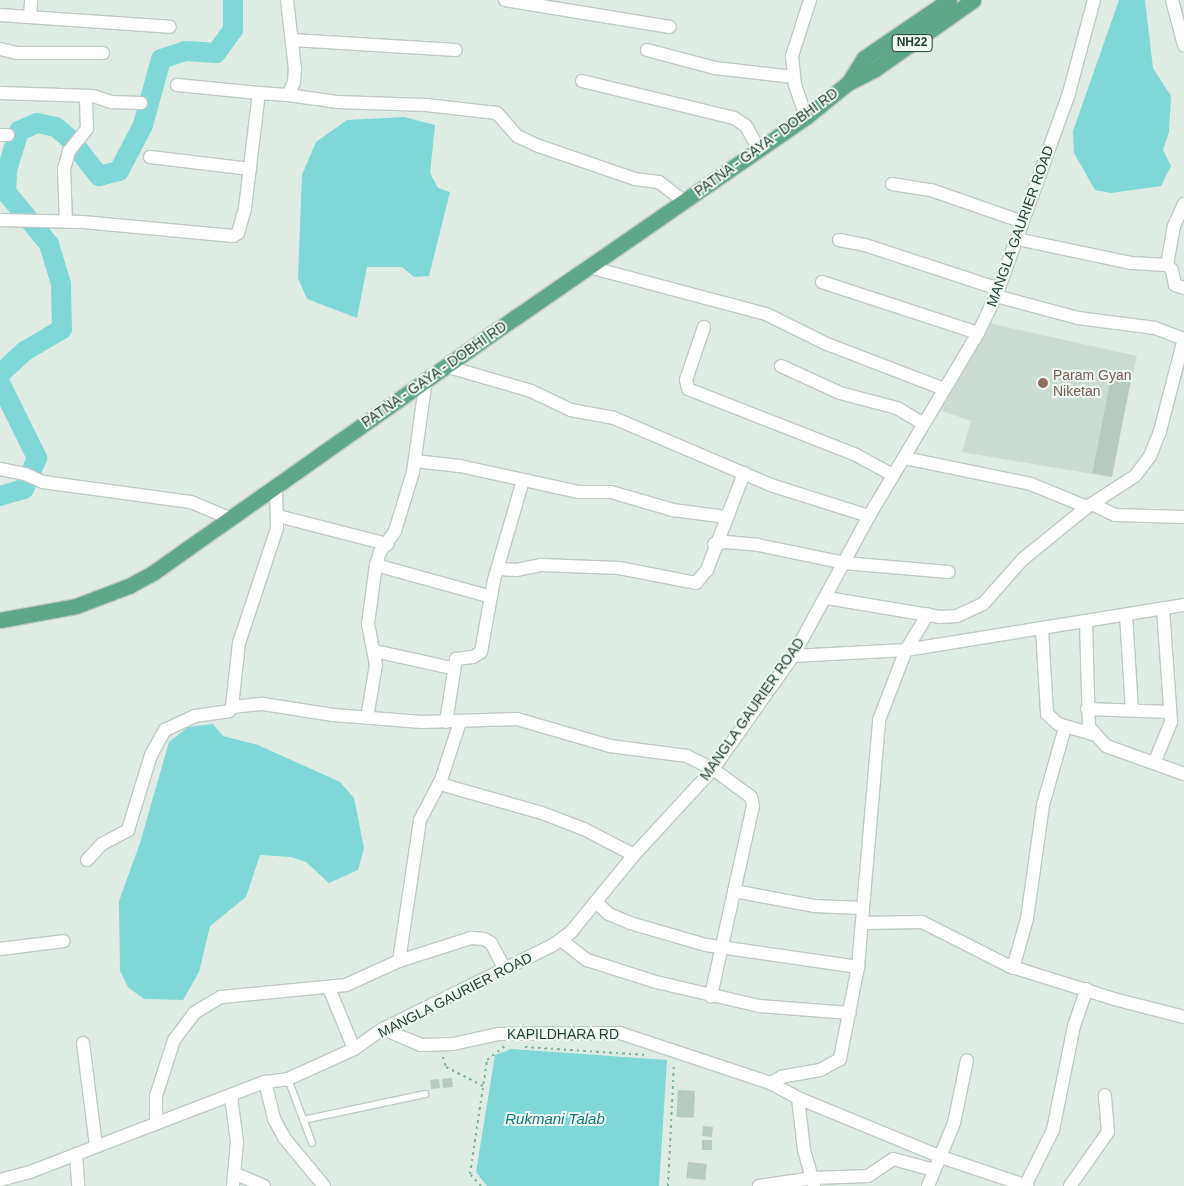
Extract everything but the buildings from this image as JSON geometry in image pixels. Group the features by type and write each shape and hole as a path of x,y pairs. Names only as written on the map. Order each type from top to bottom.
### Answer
{"main road":[{"name":"PATNA - GAYA - DOBHI RD","path":"0,620 76,606 129,586 154,572 445,366 806,117 848,83 875,69 973,0"},
{"name":"PATNA - GAYA - DOBHI RD","path":"848,83 864,58 944,1"}],"street":[{"path":"30,16 31,0"},
{"path":"287,0 295,69 288,95"},
{"path":"505,0 670,27"},
{"path":"806,117 793,77 792,56 808,0"},
{"name":"MANGLA GAURIER ROAD","path":"0,1180 76,1154 265,1082 288,1079 354,1049 383,1029 560,940 596,902 634,855 713,769 793,656 827,598 892,475 978,333 998,293 1069,93 1094,0"},
{"path":"1172,0 1184,45"},
{"path":"0,15 170,26"},
{"path":"292,40 456,50"},
{"path":"0,50 17,53 103,53"},
{"path":"647,50 714,68 793,77"},
{"path":"582,81 734,118 746,126 759,149"},
{"path":"177,85 497,113 517,136 536,145 635,179 659,182 684,201"},
{"path":"0,93 86,96 112,102 141,103"},
{"path":"0,220 66,221 233,236 241,228 259,93"},
{"path":"66,221 64,178 69,151 87,129 86,96"},
{"path":"150,157 250,169"},
{"path":"892,184 931,190 1023,222"},
{"path":"1167,265 1174,226 1184,204"},
{"path":"1017,239 1131,263 1167,265 1172,270 1175,285 1184,288"},
{"path":"827,598 928,614 957,616 983,604 1035,547 1090,506 1135,476 1150,456 1160,431 1184,339 1155,328 1078,318 998,293 865,245 839,240"},
{"path":"589,267 766,314 827,344 944,389"},
{"path":"822,282 978,333"},
{"path":"704,327 686,380 688,389 856,455 892,475"},
{"path":"445,366 531,391 572,410 614,418 744,473 869,516"},
{"path":"781,366 840,393 897,408 924,424"},
{"path":"367,718 376,676 374,651 368,624 376,566 380,552 395,531 415,461 426,380"},
{"path":"904,458 1031,484 1115,515 1184,518"},
{"path":"415,461 523,480 578,492 611,492 673,510 726,517"},
{"path":"0,469 25,474 37,481 191,502 229,518"},
{"path":"498,569 516,570 541,565 619,568 696,582 706,570 714,544 744,473"},
{"path":"446,722 452,668 456,659 473,657 481,652 491,597 523,480"},
{"path":"86,860 102,844 128,830 151,755 165,730 196,716 229,711 232,707 239,642 274,542 278,516 276,486"},
{"path":"278,516 387,544"},
{"path":"714,544 726,542 758,545 844,563 949,572"},
{"path":"376,566 491,597"},
{"path":"793,656 906,650 1086,622 1184,604"},
{"path":"1155,761 1169,731 1170,712 1163,608"},
{"path":"770,1083 782,1077 820,1070 840,1059 858,967 879,720 906,650 928,614"},
{"path":"1126,614 1132,710"},
{"path":"1086,622 1089,727 1106,746 1155,761 1184,774"},
{"path":"1042,629 1045,706 1051,720 1066,727 1094,734"},
{"path":"374,651 452,668"},
{"path":"232,707 263,704 367,718 446,722 517,719 610,746 682,754 713,769 752,802 711,996"},
{"path":"1087,709 1170,712"},
{"path":"399,961 420,820 440,784 460,722"},
{"path":"1014,968 1027,919 1043,805 1066,727"},
{"path":"440,784 542,813 584,829 634,855"},
{"path":"734,891 814,906 862,908"},
{"path":"596,902 610,914 630,923 721,948 858,967"},
{"path":"862,923 922,922 1014,968 1184,1017"},
{"path":"156,1124 156,1096 171,1046 187,1020 203,1006 230,995 329,988 358,981 399,961 471,938 484,939 491,943 504,967"},
{"path":"560,940 578,954 598,965 711,996 759,1006 850,1013"},
{"path":"0,949 64,941"},
{"path":"329,988 354,1049"},
{"path":"1025,1186 1053,1130 1071,1037 1087,989"},
{"name":"KAPILDHARA RD","path":"383,1029 421,1045 440,1045 498,1034 620,1033 770,1083 798,1098 941,1157 1025,1186"},
{"path":"83,1043 96,1146"},
{"path":"928,1186 941,1157 956,1114 966,1060"},
{"path":"265,1082 274,1119 285,1139 324,1186"},
{"path":"1070,1186 1108,1132 1105,1095"},
{"path":"231,1096 237,1130 234,1180 264,1186"},
{"path":"798,1098 804,1150 814,1182"},
{"path":"76,1154 78,1186"},
{"path":"759,1186 873,1175 894,1160 934,1170"}],"lane":[{"path":"288,1079 312,1143"},
{"path":"303,1120 425,1094"}],"path":[{"path":"440,1045 446,1067 483,1086"},
{"path":"481,1186 470,1174 487,1060 507,1046"},
{"path":"516,1046 651,1056"},
{"path":"668,1186 674,1063 671,1059"}],"shaded area":[{"name":"Param Gyan Niketan","path":"988,323 1137,356 1110,477 962,452 971,421 939,410"}],"water":[{"path":"1119,0 1145,0 1153,68 1171,96 1169,132 1163,150 1171,166 1161,186 1111,193 1095,190 1074,153 1073,131"},
{"path":"404,117 435,125 430,173 438,188 450,192 429,276 414,277 402,267 367,267 357,318 307,299 298,278 302,175 316,142 347,120"},
{"path":"213,724 223,736 258,745 340,782 354,798 364,848 358,870 329,883 306,862 291,857 260,855 246,897 210,926 199,972 183,1000 144,999 128,987 120,971 119,901 140,843 169,742 188,727"},
{"name":"Rukmani Talab","path":"511,1049 667,1060 659,1186 487,1186 476,1172 495,1055"}],"waterway":[{"path":"0,374 25,351 62,329 61,284 49,244 6,192 7,170 19,131 37,123 56,127 71,140 99,176 119,171 143,125 161,59 186,51 216,53 233,30 233,0"},
{"path":"0,383 37,458 24,489 0,496"}],"place":[{"name":"Param Gyan Niketan","path":"1043,383"}]}
